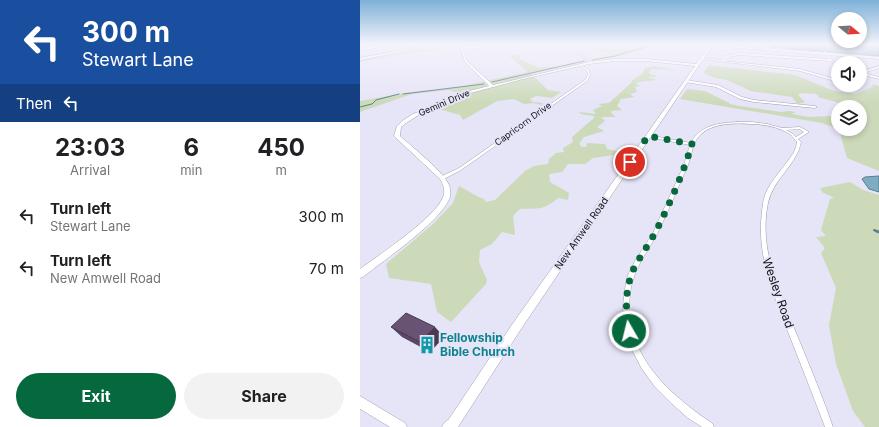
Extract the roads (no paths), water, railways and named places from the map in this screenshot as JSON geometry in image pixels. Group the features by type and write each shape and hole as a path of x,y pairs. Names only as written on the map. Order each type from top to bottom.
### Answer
{"street":[{"path":"467,64 491,85"},
{"name":"Gemini Drive","path":"442,178 398,138 397,134 399,127 410,118 439,104 491,85 584,64"},
{"name":"Gemini Drive","path":"687,64 697,65"},
{"path":"747,64 800,70 831,79"},
{"name":"Capricorn Drive","path":"442,178 460,169 586,80 589,75 588,71 580,65"},
{"name":"New Amwell Road","path":"451,426 515,329 697,65"},
{"path":"867,71 879,68"},
{"path":"867,75 879,78"},
{"path":"686,81 717,86 742,98 754,101 815,107"},
{"name":"Wesley Road","path":"710,427 688,413 668,396 654,380 634,347 626,314 630,281 634,268 664,214 688,160 694,139 702,131 724,124 749,123 781,129 796,128 806,131 806,133 796,138"},
{"name":"Wesley Road","path":"781,129 796,138 799,142 797,150 772,185 765,205 763,234 764,250 773,284 829,427"},
{"path":"648,136 692,144"},
{"path":"360,274 438,211 447,195 447,187 442,178"},
{"path":"360,402 401,427"}],"water":[{"path":"879,176 879,192 869,189 862,179 865,177"}],"waterway":[{"path":"492,82 571,64"},
{"path":"403,94 484,84"},
{"path":"360,107 372,104 376,100 399,94"},
{"path":"874,230 879,232 876,231"}],"place":[{"name":"Fellowship Bible Church","path":"427,345"}]}
